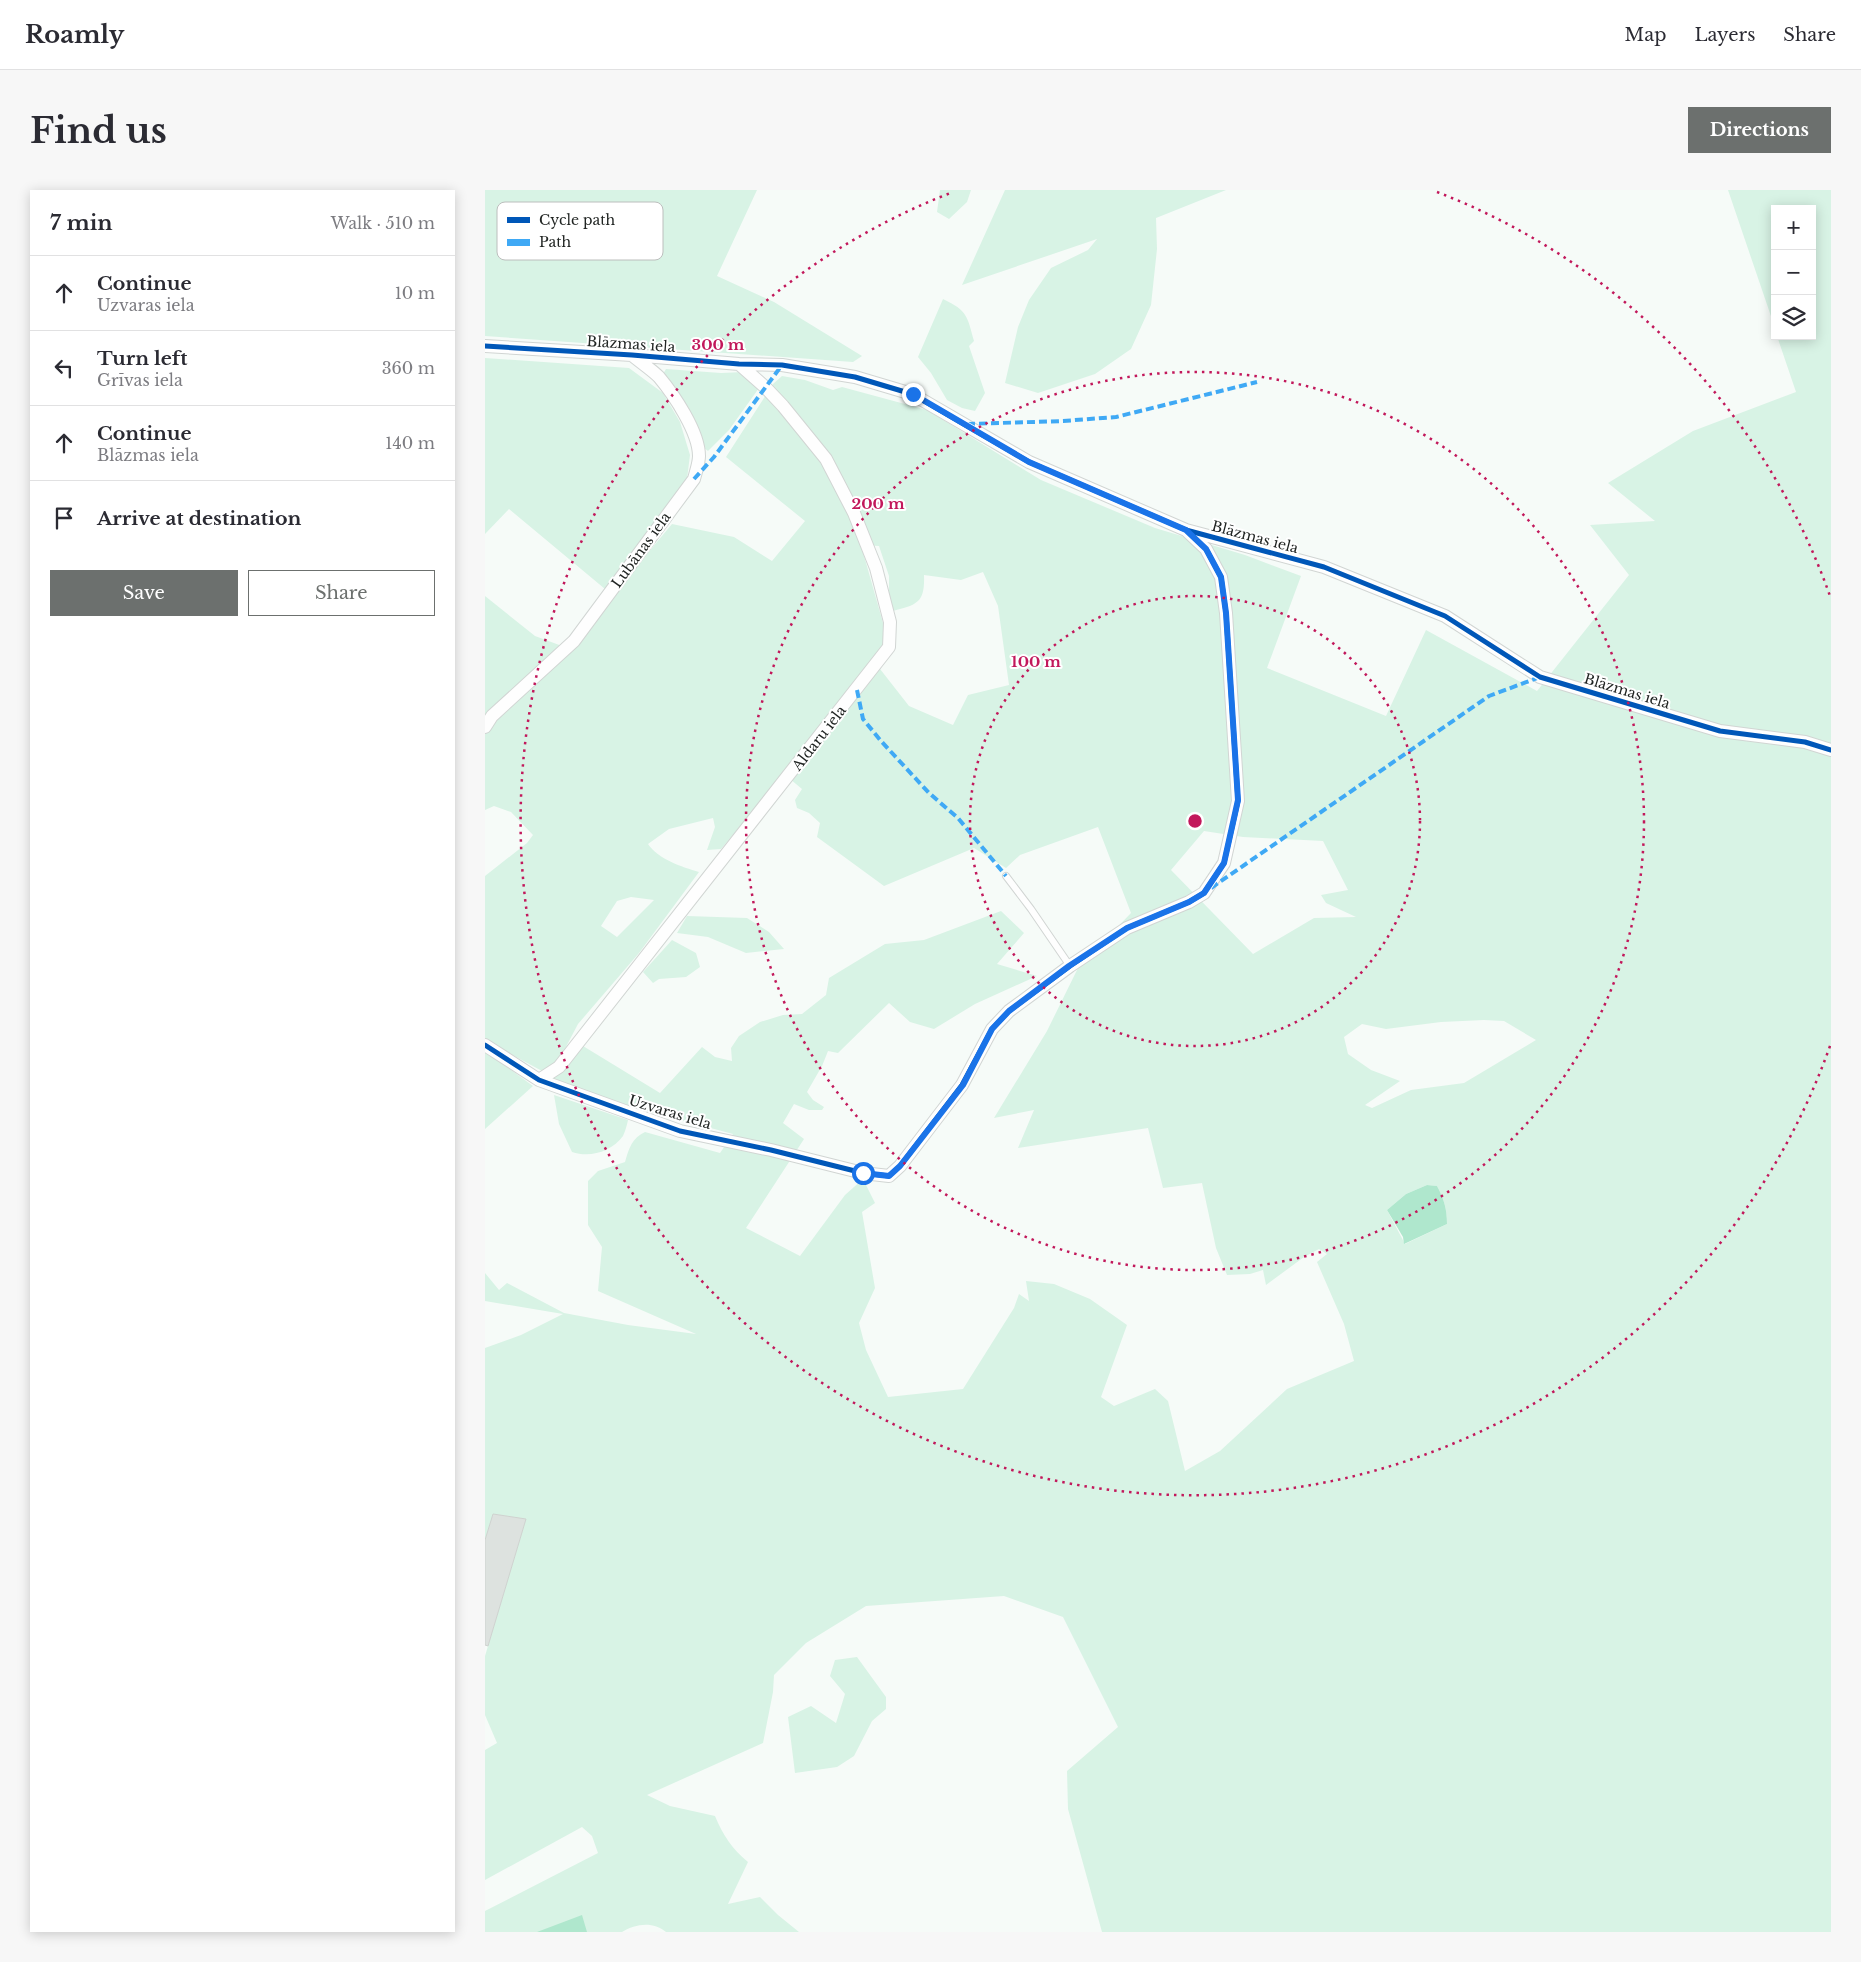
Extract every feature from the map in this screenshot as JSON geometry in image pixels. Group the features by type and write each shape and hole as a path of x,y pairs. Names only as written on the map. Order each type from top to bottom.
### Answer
{"street":[{"name":"Blāzmas iela","path":"485,346 739,364 782,365 855,377 913,394 1029,462 1186,530 1324,567 1445,616 1540,677 1720,730 1805,742 1831,750"},
{"name":"Lubānas iela","path":"485,727 492,716 574,641 694,478 699,457 698,445 688,422 675,398 658,376 632,355"},
{"name":"Aldaru iela","path":"539,1080 559,1068 889,647 890,622 876,568 853,513 826,459 765,386 739,364"},
{"path":"1069,966 1127,928 1189,902 1204,893 1224,863 1238,800 1226,613 1221,577 1206,549 1186,530"},
{"name":"Uzvaras iela","path":"485,1045 539,1080 680,1131 771,1150 863,1173 889,1176 900,1166 963,1085 992,1029 1009,1011 1069,966"}],"lane":[{"path":"1006,876 1031,909 1069,966"}],"shaded area":[{"path":"485,190 757,190 717,276 774,302 862,356 853,362 485,336"},
{"path":"940,190 971,190 967,202 949,219 937,212"},
{"path":"1005,190 1226,190 1156,218 1157,249 1151,305 1131,349 1095,374 1038,393 1005,383 1018,327 1029,300 1051,268 1088,250 1097,239 962,285"},
{"path":"1728,190 1831,190 1831,1932 1102,1932 1068,1809 1067,1771 1118,1727 1063,1617 1004,1596 866,1606 806,1643 774,1675 773,1692 763,1743 647,1795 670,1806 715,1816 729,1841 748,1862 728,1904 760,1897 799,1932 666,1932 655,1926 644,1925 622,1932 485,1932 485,1911 598,1853 592,1836 582,1827 485,1880 485,1750 497,1743 485,1715 485,1656 526,1519 493,1514 485,1540 485,1348 521,1335 563,1314 485,1301 485,1273 499,1290 507,1283 564,1313 628,1325 696,1334 598,1291 602,1247 588,1225 588,1181 598,1171 625,1162 632,1144 637,1137 645,1132 720,1153 733,1134 647,1111 548,1081 583,1046 660,1093 702,1047 715,1057 732,1061 731,1048 739,1036 760,1022 783,1015 802,1014 826,995 829,978 885,944 924,940 1001,911 1024,933 997,964 1037,976 975,1004 934,1029 910,1022 889,1003 838,1053 828,1051 807,1092 813,1100 824,1107 822,1110 809,1110 794,1104 783,1123 804,1139 746,1228 800,1256 845,1195 863,1179 875,1203 862,1212 875,1288 859,1323 866,1350 888,1397 963,1389 1014,1308 1019,1294 1029,1301 1026,1281 1054,1284 1090,1299 1127,1325 1101,1397 1114,1406 1155,1389 1168,1401 1185,1471 1220,1451 1287,1389 1354,1361 1344,1324 1317,1262 1327,1254 1319,1249 1304,1257 1266,1285 1263,1270 1250,1274 1227,1275 1216,1248 1202,1183 1163,1188 1148,1128 1018,1148 1034,1110 994,1118 1047,1031 1078,968 1131,913 1098,827 1020,855 1006,868 974,848 884,886 817,837 820,823 809,813 797,808 795,800 802,789 784,774 721,849 707,850 715,827 713,818 669,829 648,844 664,858 699,872 639,953 578,1024 558,1062 542,1071 485,1040 485,876 527,843 533,835 511,812 494,806 485,810 485,596 535,636 562,646 539,665 487,726 592,627 641,561 672,524 734,537 772,561 805,521 726,457 773,384 782,376 805,380 833,390 842,387 927,410 1041,480 1155,528 1245,555 1301,576 1267,668 1386,716 1426,630 1537,691 1629,575 1590,525 1655,521 1608,483 1693,431 1796,392 1778,340 1816,340 1816,205 1771,205 1771,316","holes":["861,545 879,546 889,576 889,598 893,611 909,607 918,601 923,591 924,575 961,580 983,572 998,606 1009,685 968,695 953,725 909,706 873,660 883,647 885,630","1204,831 1243,837 1323,841 1348,890 1321,895 1326,903 1356,917 1314,918 1253,954 1171,870","631,897 654,900 617,937 601,926 617,901","1504,1021 1536,1040 1464,1083 1411,1090 1372,1108 1365,1105 1400,1081 1371,1070 1348,1054 1344,1037 1362,1024 1386,1029 1441,1022","1427,1185 1437,1186 1445,1204 1447,1224 1405,1244 1387,1210 1406,1194"]},
{"path":"943,299 962,311 970,326 974,341 969,346 985,393 975,411 962,408 947,400 931,373 918,357"},
{"path":"485,358 629,368 663,393 680,422 690,455 687,479 605,589 509,509 485,534"},
{"path":"666,369 721,373 744,372 759,388 729,430 708,451 704,448 663,374"},
{"path":"687,916 747,918 769,932 784,949 746,953 708,937 677,933"},
{"path":"672,940 696,953 700,967 686,977 659,979 653,983 643,972"},
{"path":"485,1051 533,1086 485,1129"},
{"path":"554,1095 628,1120 623,1136 613,1146 600,1152 579,1154 572,1152 559,1124"},
{"path":"1427,1185 1437,1186 1446,1209 1447,1224 1404,1244 1403,1237 1387,1210 1406,1194"},
{"path":"857,1657 886,1697 886,1709 872,1721 854,1756 837,1767 795,1773 788,1717 811,1706 836,1723 845,1694 830,1676 835,1660"},
{"path":"582,1915 587,1932 537,1932"}],"building":[{"path":"493,1514 526,1519 488,1646 485,1645 485,1540"}],"marked path":[{"path":"694,479 714,457 782,365"},
{"path":"967,424 1063,421 1116,417 1257,382"},
{"path":"1211,888 1489,696 1540,677"},
{"path":"857,690 863,719 929,793 958,818 1006,876"}],"cycle path":[{"path":"485,346 739,364 782,365 855,377 912,394 1029,462 1186,530 1324,567 1445,616 1540,677 1720,731 1805,742 1831,750"},
{"path":"485,1045 539,1080 680,1131 771,1150 863,1173 889,1176 900,1166 962,1085 992,1029 1009,1011 1070,966 1127,928 1189,902 1204,893 1224,863 1238,801 1226,613 1221,577 1206,549 1188,532"}],"route":[{"path":"863,1173 889,1176 900,1166 963,1085 992,1029 1009,1011 1069,966 1127,928 1189,902 1204,893 1216,878 1224,863 1238,800 1226,613 1221,577 1206,549 1186,530 1029,462 913,394"}]}
